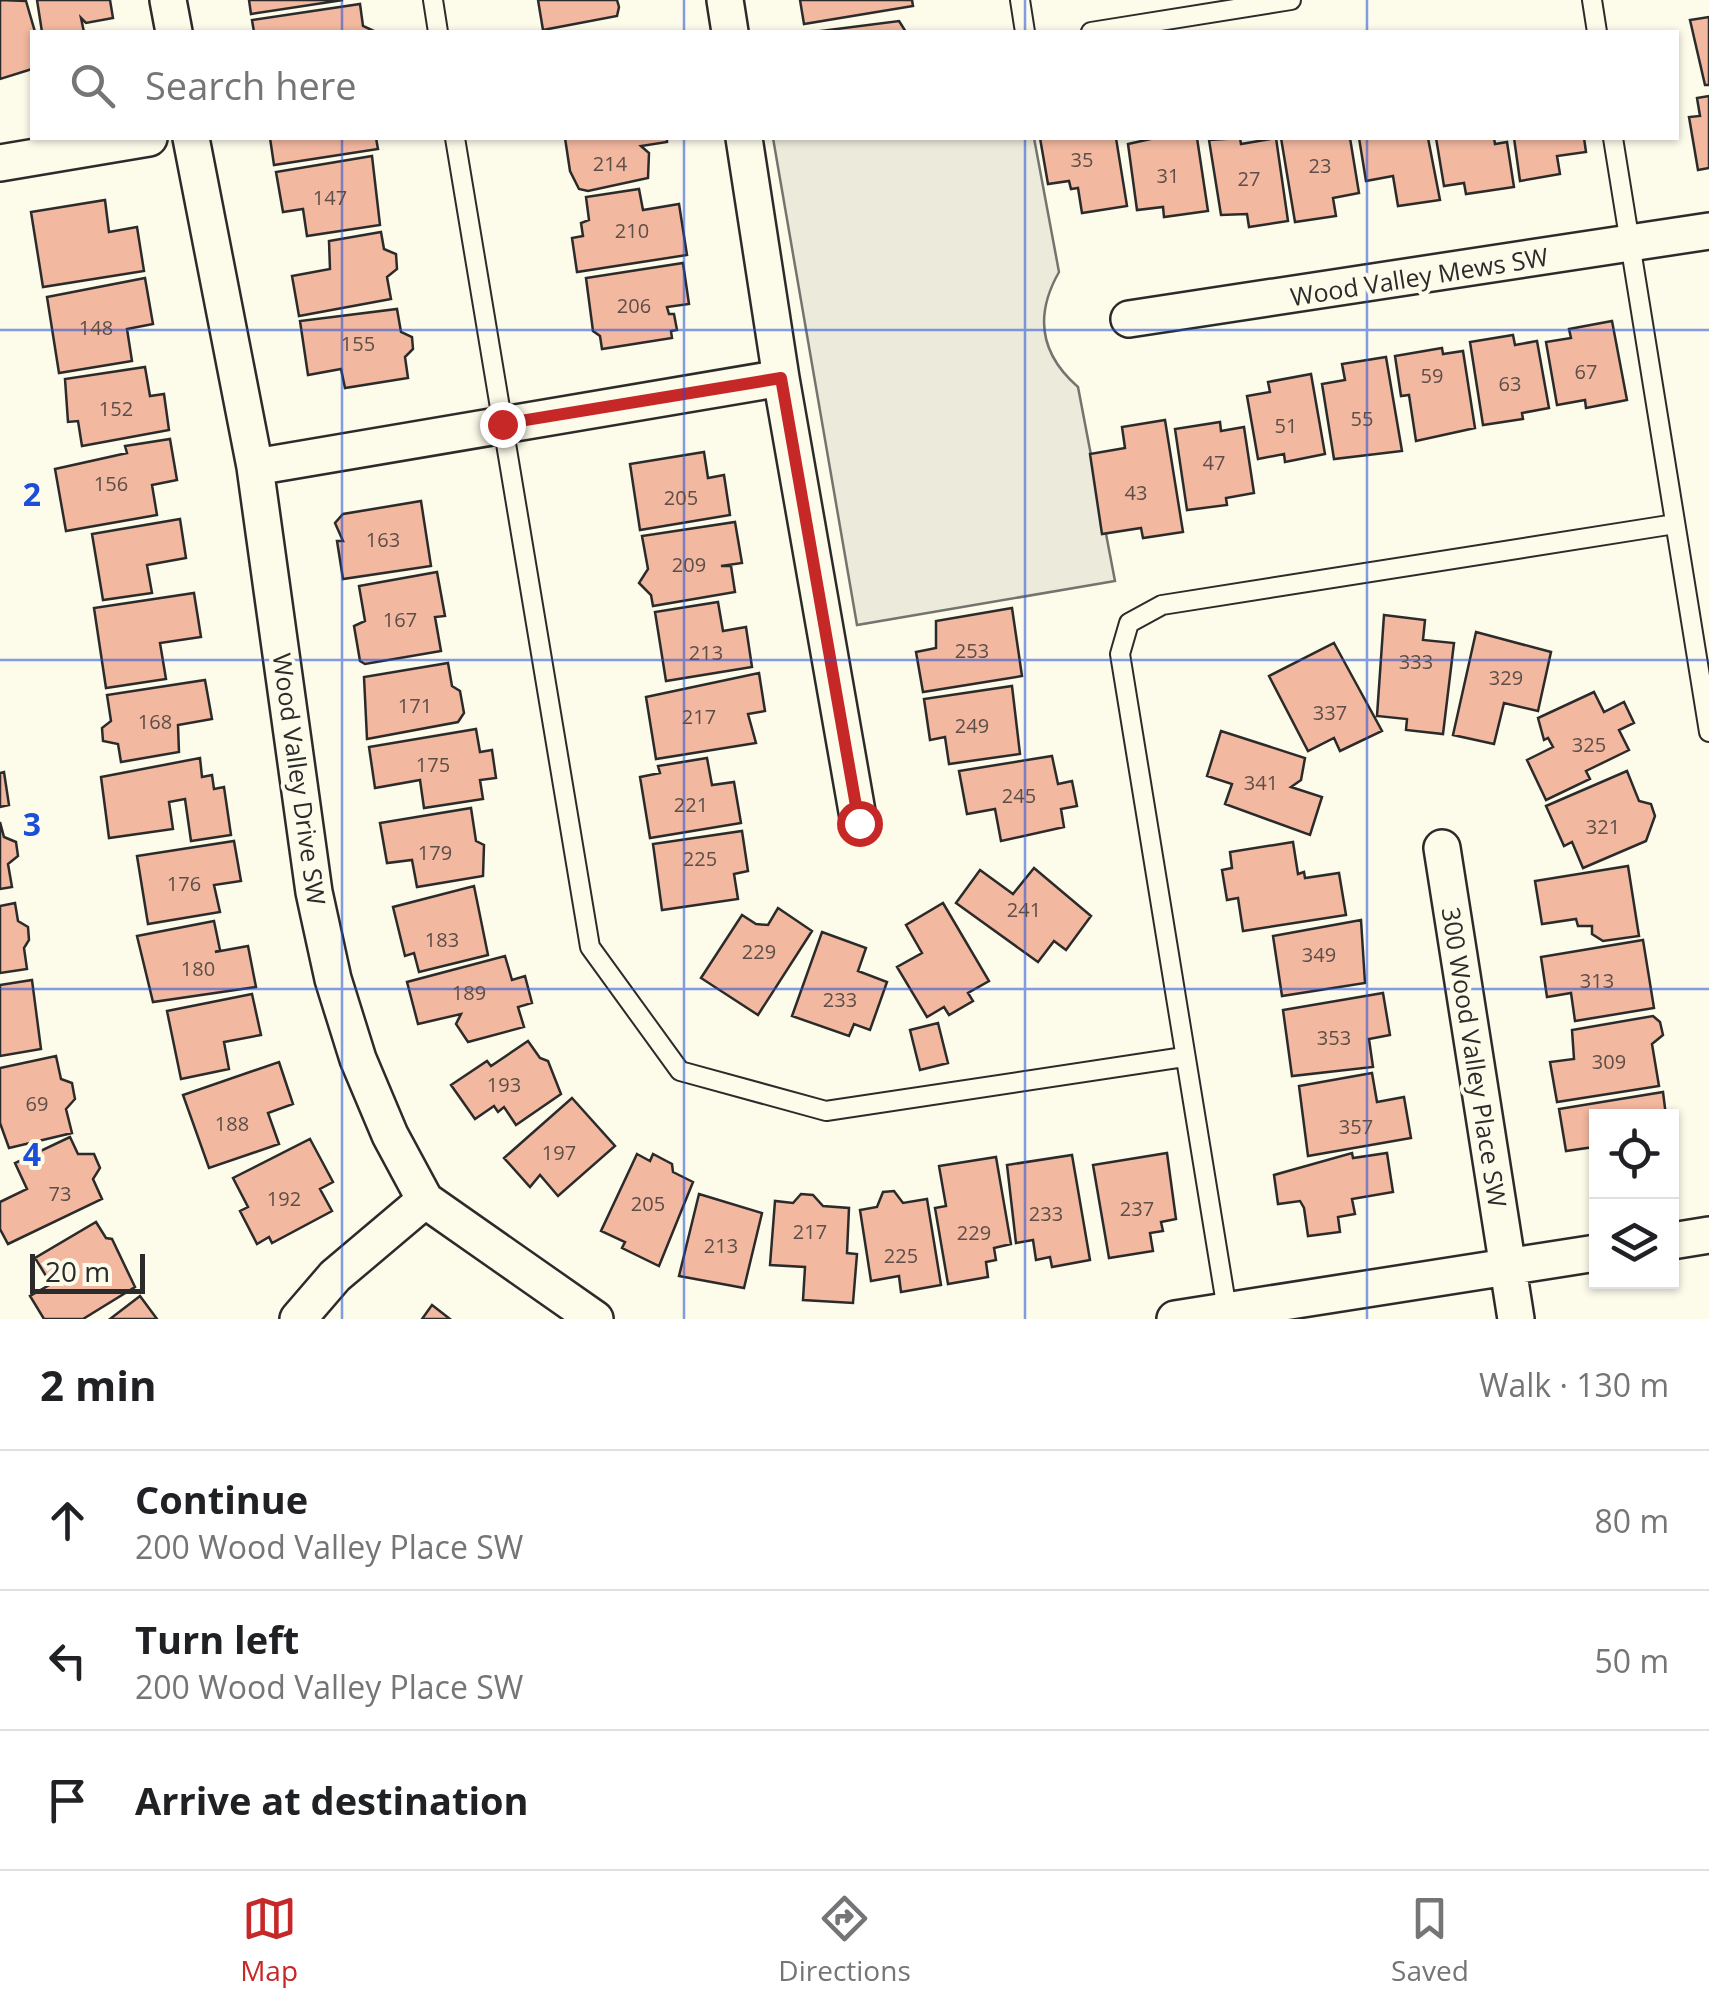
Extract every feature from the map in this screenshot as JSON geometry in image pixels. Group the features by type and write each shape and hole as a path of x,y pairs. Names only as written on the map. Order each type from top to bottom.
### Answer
{"street":[{"path":"168,0 174,30"},
{"path":"725,0 730,30"},
{"path":"0,163 137,140"},
{"name":"Wood Valley Drive SW","path":"191,140 255,467 314,892 333,980 364,1074 425,1200 595,1319"},
{"path":"744,140 781,378 859,823"},
{"name":"Wood Valley Mews SW","path":"1129,319 1709,231"},
{"path":"255,467 781,378"},
{"name":"300 Wood Valley Place SW","path":"1442,848 1516,1319"},
{"path":"298,1319 334,1276 425,1200"},
{"path":"1679,1240 1709,1235"},
{"path":"1175,1319 1589,1254"}],"lane":[{"path":"433,0 438,30"},
{"path":"1020,0 1026,30"},
{"path":"1104,30 1291,0"},
{"path":"1592,0 1597,30"},
{"path":"455,140 590,947 680,1071 826,1111 1184,1057"},
{"path":"1613,140 1709,732"},
{"path":"1227,1310 1120,654 1129,623 1162,605 1675,524"}],"shaded area":[{"path":"773,140 1034,140 1059,272 1046,304 1045,334 1055,361 1078,387 1115,581 857,625"}],"building":[{"path":"0,0 26,1 34,30 30,30 30,70 0,79"},
{"path":"37,0 110,0 113,18 86,23 81,18 84,30 42,30"},
{"path":"249,0 343,0 251,14"},
{"path":"538,0 617,0 619,7 617,16 543,30"},
{"path":"800,0 912,0 913,6 804,24"},
{"path":"360,4 363,26 372,30 254,30 252,20"},
{"path":"1709,17 1709,85 1705,85 1690,20"},
{"path":"899,21 905,30 829,30"},
{"path":"1709,96 1709,168 1698,170 1689,117 1700,116 1697,98"},
{"path":"270,140 376,140 378,149 274,165"},
{"path":"565,140 667,140 641,146 649,153 648,178 588,191 579,189 570,171"},
{"path":"1040,140 1116,140 1127,206 1082,213 1078,188 1071,189 1069,181 1048,184"},
{"path":"1197,140 1208,211 1164,217 1163,207 1137,210 1128,144"},
{"path":"1209,140 1240,140 1241,144 1276,140 1288,221 1249,227 1247,214 1221,215"},
{"path":"1281,140 1350,140 1359,193 1333,198 1336,216 1295,222"},
{"path":"1359,140 1428,140 1440,200 1398,206 1393,176 1366,181"},
{"path":"1436,140 1507,142 1514,187 1466,194 1464,183 1444,186"},
{"path":"1514,140 1584,140 1586,152 1557,156 1560,174 1520,181"},
{"path":"372,156 380,225 307,236 303,209 283,212 276,172"},
{"path":"639,189 643,210 679,204 687,255 577,272 572,238 583,236 581,223 589,220 586,197"},
{"path":"105,200 109,232 137,227 144,271 43,287 31,212"},
{"path":"381,232 384,249 396,254 397,269 387,277 391,299 299,316 292,276 330,269 329,241"},
{"path":"683,263 689,304 667,307 669,314 674,314 677,330 671,331 672,338 602,349 600,336 593,331 586,278"},
{"path":"145,278 153,324 127,329 132,361 59,373 47,297"},
{"path":"397,309 401,332 412,337 413,349 405,357 408,378 345,388 341,369 308,375 300,321"},
{"path":"1612,321 1627,400 1586,408 1585,400 1557,405 1546,342 1571,338 1569,329"},
{"path":"1513,335 1515,345 1537,341 1549,408 1522,413 1523,419 1483,425 1470,342"},
{"path":"1442,348 1443,354 1463,351 1475,428 1416,441 1409,395 1401,396 1395,356"},
{"path":"1386,357 1402,451 1334,459 1322,384 1345,380 1342,364"},
{"path":"145,367 150,396 164,394 169,430 82,446 78,421 68,422 65,379"},
{"path":"1311,374 1325,454 1285,462 1284,454 1258,459 1247,396 1270,392 1268,382"},
{"path":"1165,420 1183,532 1143,538 1141,528 1102,534 1090,454 1125,448 1122,427"},
{"path":"1220,422 1221,431 1244,427 1254,493 1226,498 1227,505 1187,510 1175,429"},
{"path":"170,439 177,480 152,485 157,515 66,531 55,469 127,453 125,446"},
{"path":"704,452 708,478 724,475 730,515 640,530 630,464"},
{"path":"421,501 431,566 343,579 337,541 343,541 335,523 343,514"},
{"path":"180,519 186,558 147,565 152,593 103,600 92,534"},
{"path":"735,522 742,563 721,566 731,566 735,592 653,606 651,595 639,583 648,569 642,536"},
{"path":"437,572 445,616 435,617 441,651 365,664 360,661 354,626 365,621 359,586"},
{"path":"194,593 201,637 160,643 166,679 106,688 94,608"},
{"path":"718,602 723,631 746,627 752,667 666,681 655,612"},
{"path":"1012,608 1022,676 923,692 916,652 936,648 936,621"},
{"path":"1384,615 1425,620 1423,640 1454,643 1443,734 1406,730 1407,719 1377,716"},
{"path":"1476,632 1551,652 1538,711 1504,703 1494,744 1453,735"},
{"path":"1334,643 1382,731 1340,751 1334,738 1308,751 1269,676"},
{"path":"448,663 452,686 460,691 464,713 458,722 367,739 364,677"},
{"path":"759,673 765,711 748,714 756,743 656,759 646,697"},
{"path":"205,680 212,719 178,725 179,752 121,762 118,744 103,741 102,728 111,721 107,695"},
{"path":"1012,686 1020,754 949,764 945,737 930,740 924,699"},
{"path":"1594,692 1604,712 1624,702 1634,723 1619,730 1629,750 1586,771 1590,779 1546,800 1527,760 1553,747 1548,738 1544,740 1538,718"},
{"path":"476,729 480,752 492,750 496,778 480,780 483,799 424,808 420,780 375,788 369,747"},
{"path":"1221,731 1305,758 1301,780 1291,787 1322,797 1310,835 1225,804 1232,784 1207,776"},
{"path":"1052,756 1058,784 1072,781 1077,806 1061,809 1064,827 1001,841 995,809 967,814 959,771"},
{"path":"200,758 202,777 212,775 214,789 224,787 231,835 191,841 185,799 169,802 173,829 109,838 101,777"},
{"path":"707,758 712,785 734,782 741,823 650,838 640,777 660,773 658,766"},
{"path":"1627,771 1639,801 1651,804 1655,816 1646,841 1583,868 1572,842 1564,846 1546,806"},
{"path":"4,772 9,805 0,807 0,773"},
{"path":"471,808 476,841 484,845 483,876 417,887 412,860 387,863 380,823"},
{"path":"0,822 4,837 16,842 18,856 8,864 12,887 0,889"},
{"path":"742,831 748,871 734,874 738,899 662,910 653,844"},
{"path":"234,841 241,881 214,885 220,912 148,924 137,856"},
{"path":"1293,842 1298,874 1304,872 1305,878 1339,873 1346,915 1243,931 1238,898 1227,900 1222,870 1232,868 1230,852"},
{"path":"1628,866 1639,936 1603,941 1592,934 1592,926 1578,926 1576,919 1542,924 1535,881"},
{"path":"1034,868 1091,916 1066,950 1054,941 1038,962 956,903 980,870 1013,894"},
{"path":"474,886 488,955 419,972 414,953 405,956 393,907"},
{"path":"15,903 18,921 28,927 29,940 24,948 27,969 0,973 0,906"},
{"path":"943,903 989,981 968,993 973,1001 949,1015 944,1007 927,1017 897,967 922,953 906,925"},
{"path":"778,908 812,931 758,1015 701,978 742,915 756,924 768,925"},
{"path":"1361,920 1365,983 1282,996 1273,936"},
{"path":"214,921 220,950 215,952 248,946 256,987 153,1002 137,936"},
{"path":"822,932 866,948 858,971 887,982 870,1030 854,1024 849,1036 792,1016"},
{"path":"1643,940 1654,1008 1575,1021 1571,993 1547,997 1541,957"},
{"path":"505,956 512,980 525,976 532,1003 518,1007 524,1027 468,1042 456,1024 461,1014 418,1024 407,982"},
{"path":"32,980 41,1049 0,1056 0,985"},
{"path":"1383,993 1390,1035 1369,1039 1373,1067 1292,1076 1283,1010"},
{"path":"252,994 261,1035 224,1042 229,1069 181,1079 167,1011"},
{"path":"1653,1016 1660,1022 1663,1035 1652,1044 1659,1086 1557,1102 1550,1062 1574,1059 1572,1030"},
{"path":"938,1023 948,1063 920,1070 910,1030"},
{"path":"528,1041 540,1058 548,1061 561,1094 516,1125 504,1107 498,1112 494,1106 475,1119 451,1085 487,1061 491,1066"},
{"path":"56,1056 61,1079 72,1083 75,1099 66,1109 72,1133 9,1148 0,1123 0,1068"},
{"path":"279,1062 293,1104 268,1113 279,1144 209,1168 183,1095"},
{"path":"1372,1073 1377,1102 1404,1097 1411,1138 1308,1156 1299,1086"},
{"path":"1663,1092 1665,1109 1589,1109 1589,1148 1566,1151 1559,1109"},
{"path":"572,1098 615,1146 558,1196 540,1175 530,1187 504,1158"},
{"path":"70,1137 78,1154 94,1154 100,1168 93,1179 102,1199 8,1244 0,1229 0,1202 27,1189 15,1163"},
{"path":"310,1139 333,1182 320,1189 332,1211 272,1243 269,1237 257,1244 240,1211 248,1207 233,1178"},
{"path":"1167,1153 1176,1219 1161,1222 1163,1231 1150,1233 1153,1251 1109,1258 1093,1165"},
{"path":"1352,1153 1353,1158 1387,1153 1393,1192 1352,1199 1355,1214 1338,1217 1340,1232 1308,1236 1300,1201 1278,1204 1274,1175"},
{"path":"637,1154 650,1161 653,1154 672,1164 673,1172 693,1182 659,1266 622,1248 625,1242 601,1231"},
{"path":"1072,1155 1090,1260 1052,1267 1050,1257 1036,1260 1033,1240 1016,1243 1007,1165"},
{"path":"996,1157 1011,1244 994,1248 996,1260 986,1262 988,1277 948,1284 935,1208 946,1206 939,1166"},
{"path":"894,1191 903,1203 927,1199 941,1285 901,1292 899,1276 871,1281 860,1210 877,1207 883,1192"},
{"path":"699,1194 762,1213 744,1288 679,1276"},
{"path":"801,1194 813,1195 823,1206 849,1208 847,1253 857,1254 853,1303 803,1300 805,1267 770,1265 775,1201 793,1203"},
{"path":"96,1222 106,1238 112,1239 135,1287 83,1319 44,1319 30,1296 51,1284 35,1258"},
{"path":"140,1296 157,1319 110,1319"},
{"path":"432,1305 450,1319 422,1319"}],"route":[{"path":"502,424 781,378 859,823"}]}
